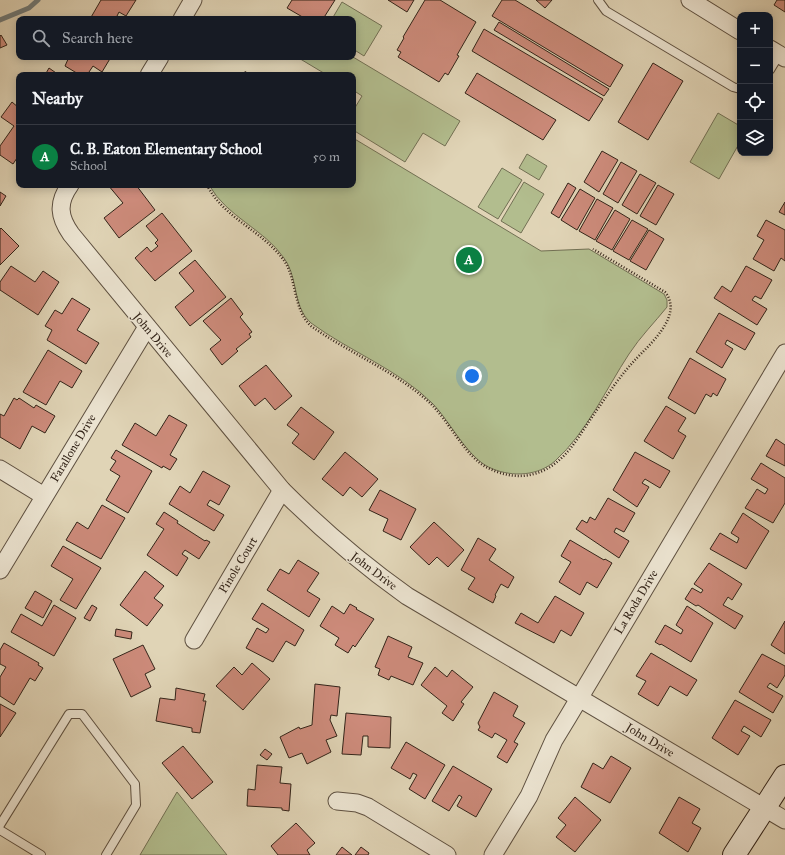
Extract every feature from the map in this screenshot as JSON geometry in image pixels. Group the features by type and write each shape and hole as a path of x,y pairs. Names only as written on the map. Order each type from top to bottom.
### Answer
{"street":[{"path":"184,16 194,0"},
{"path":"690,0 737,29"},
{"path":"151,72 158,60"},
{"name":"John Drive","path":"68,188 62,199 60,210 64,222 71,234 282,490 341,546 407,596 785,820"},
{"name":"Farallone Drive","path":"0,570 147,326"},
{"name":"La Roda Drive","path":"493,855 529,796 554,740 578,698 785,353"},
{"path":"0,469 44,496"},
{"name":"Pinole Court","path":"194,640 282,490"},
{"path":"734,855 785,776"},
{"path":"337,801 357,803 368,807 447,855"}],"lane":[{"path":"598,0 606,10 733,87 737,88"},
{"path":"773,64 778,54"},
{"path":"0,825 68,714 82,714 135,784 136,805 106,855"},
{"path":"0,830 41,855"}],"path":[{"path":"209,188 226,209 264,238 285,262 302,315 305,320 323,334 415,391 442,416 473,458 481,465 511,476 524,476 539,473 554,464 563,456 581,434 627,369 661,331 670,314 671,301 665,292 593,249"}],"green space":[{"path":"342,2 382,26 364,56 356,51 356,16 334,16"},
{"path":"356,59 460,121 445,146 423,133 405,162 356,132 356,106 362,96 356,92 356,72 322,72 302,60 356,60"},
{"path":"718,113 737,124 737,147 719,179 690,162"},
{"path":"356,140 541,251 589,249 664,294 667,300 667,307 633,348 577,437 555,461 541,470 525,474 501,472 484,464 476,458 460,440 439,411 419,391 311,323 300,307 291,271 284,258 276,248 235,215 211,188 356,188"},
{"path":"527,154 547,166 539,180 519,168"},
{"path":"502,168 522,180 498,219 478,207"},
{"path":"524,182 544,194 521,233 501,221"},
{"path":"177,792 227,855 140,855"}],"building":[{"path":"101,0 136,0 126,16 119,12 117,16 92,16"},
{"path":"292,0 335,0 325,16 301,16 287,8"},
{"path":"388,0 414,0 407,12"},
{"path":"425,0 440,0 476,22 457,55 459,56 448,75 445,73 439,82 398,57 401,52 397,50 404,38 403,37"},
{"path":"502,0 515,0 623,65 610,87 492,16"},
{"path":"536,0 552,0 545,8"},
{"path":"777,0 785,0 785,12 774,5"},
{"path":"499,22 609,89 604,96 494,30"},
{"path":"484,29 603,99 589,121 472,51"},
{"path":"1,35 7,45 0,48 0,36"},
{"path":"68,60 109,60 102,72 93,66 89,72 75,72 65,66"},
{"path":"653,63 683,81 648,140 618,122"},
{"path":"49,68 55,72 47,72"},
{"path":"477,73 556,120 543,140 465,93"},
{"path":"12,102 16,105 16,160 13,164 0,155 0,146 14,126 1,117"},
{"path":"602,151 618,160 599,192 584,182"},
{"path":"621,162 637,171 618,203 603,194"},
{"path":"640,174 656,183 637,214 622,205"},
{"path":"568,183 576,188 559,218 551,213"},
{"path":"658,185 674,194 656,225 640,216"},
{"path":"110,188 138,188 155,210 119,238 104,218 123,203"},
{"path":"580,189 595,198 577,230 561,220"},
{"path":"0,192 6,196 0,206"},
{"path":"597,199 613,208 595,240 579,231"},
{"path":"785,202 785,215 779,212"},
{"path":"615,210 630,219 612,250 596,241"},
{"path":"162,213 192,251 155,281 135,258 147,247 151,252 158,246 155,243 158,240 146,226"},
{"path":"632,220 648,229 629,260 613,251"},
{"path":"766,220 785,230 785,261 781,258 774,271 753,259 764,240 757,236"},
{"path":"1,228 19,246 0,265 0,229"},
{"path":"649,230 664,239 646,270 630,261"},
{"path":"195,260 226,297 190,326 175,307 194,291 179,273"},
{"path":"11,266 35,282 43,271 59,282 38,315 0,290 0,282"},
{"path":"746,266 772,280 761,299 755,296 752,300 767,309 757,325 714,298 722,286 731,292"},
{"path":"72,298 90,309 77,330 99,343 86,364 47,340 52,330 45,326 55,310 62,314"},
{"path":"231,298 243,314 240,317 252,332 249,334 251,337 236,349 238,351 222,365 210,349 221,340 203,321"},
{"path":"719,313 755,333 745,350 727,340 725,344 733,349 722,368 696,352"},
{"path":"48,350 82,371 72,388 60,381 46,405 23,392"},
{"path":"690,358 726,379 717,396 713,393 711,397 706,394 695,414 668,398"},
{"path":"266,365 292,396 275,410 265,398 255,406 239,386"},
{"path":"14,398 17,400 19,398 34,408 36,405 55,416 45,433 32,426 20,449 0,437 0,414 4,416"},
{"path":"666,406 686,418 678,431 686,436 673,459 644,441"},
{"path":"301,407 334,432 314,460 292,443 299,434 287,425"},
{"path":"169,415 187,425 170,455 177,459 170,470 163,466 162,468 122,445 135,423 156,436"},
{"path":"776,439 785,445 785,466 766,456"},
{"path":"116,450 152,471 128,513 106,500 120,476 110,470 116,461 111,458"},
{"path":"345,452 378,479 362,497 350,487 343,496 322,479"},
{"path":"635,452 670,471 660,488 645,479 642,483 649,487 637,507 613,490"},
{"path":"761,463 785,478 785,503 773,523 745,508 757,489 765,494 768,489 751,479"},
{"path":"203,471 230,486 219,505 210,500 207,505 224,515 214,531 169,504 180,486 190,493"},
{"path":"380,490 416,509 401,540 383,531 388,519 369,510"},
{"path":"608,498 635,513 624,532 616,528 614,532 629,541 619,558 576,529 582,520 587,523 590,517 595,520"},
{"path":"102,505 125,518 101,559 66,540 77,522 88,529"},
{"path":"164,512 178,521 177,523 205,541 210,542 199,559 185,550 182,554 188,558 177,576 147,555 164,529 156,524"},
{"path":"743,513 769,531 746,569 710,549 720,533 737,543 739,538 731,533"},
{"path":"434,522 464,550 448,567 437,557 429,565 410,547"},
{"path":"478,538 496,549 489,560 514,577 508,588 501,584 495,595 496,596 493,603 468,589 475,578 461,570"},
{"path":"570,540 604,560 605,559 612,563 597,588 587,582 580,595 559,582 571,562 561,556"},
{"path":"63,546 101,568 76,609 60,600 73,579 51,566"},
{"path":"298,560 319,573 307,591 320,599 309,617 267,590 280,569 289,574"},
{"path":"709,563 742,584 732,600 728,597 723,605 743,616 735,629 698,605 696,606 685,599 692,588 701,593 703,590 694,584"},
{"path":"145,571 164,586 154,598 163,605 147,626 120,605"},
{"path":"35,591 52,601 43,618 25,608"},
{"path":"555,596 584,613 571,636 561,630 554,643 515,623 521,613 538,623"},
{"path":"262,603 304,630 295,646 286,641 273,662 246,648 257,628 266,633 269,629 252,619"},
{"path":"350,604 374,619 355,647 353,645 348,653 335,645 339,638 320,626 332,606 344,614"},
{"path":"54,605 76,618 54,656 11,632 21,614 42,626"},
{"path":"92,605 97,608 90,621 84,618"},
{"path":"687,606 713,623 691,662 655,642 665,625 681,634 683,630 676,625"},
{"path":"785,621 785,654 771,645"},
{"path":"116,629 132,632 131,639 115,636"},
{"path":"388,636 412,647 408,657 423,663 413,685 391,676 389,680 378,675 380,669 375,667"},
{"path":"4,643 39,663 38,665 43,668 35,681 30,678 14,705 0,696 0,677 6,667 0,664 0,650"},
{"path":"143,645 155,669 145,674 151,687 131,697 113,659"},
{"path":"651,653 697,680 687,696 670,686 658,706 638,694 646,681 636,676"},
{"path":"762,654 785,666 785,675 777,688 770,683 767,687 783,696 773,713 739,692"},
{"path":"252,663 270,679 243,710 216,686 234,667 242,675"},
{"path":"435,667 447,677 452,670 473,687 461,702 464,704 453,721 442,713 447,706 421,685"},
{"path":"315,684 340,687 337,716 331,715 330,720 337,736 326,740 331,752 307,764 302,753 289,758 280,737 299,727 300,729 312,725"},
{"path":"176,688 205,694 203,701 206,701 200,733 192,732 192,728 156,721 160,698 175,700"},
{"path":"494,692 518,706 513,716 525,723 514,742 518,744 507,763 497,757 507,740 495,733 492,738 478,730 480,727 478,723"},
{"path":"735,700 771,720 761,737 744,726 741,731 750,736 738,755 712,738"},
{"path":"0,704 16,713 0,737"},
{"path":"346,713 391,717 390,748 368,747 368,736 363,736 361,755 342,754"},
{"path":"406,742 445,765 425,799 409,789 417,775 413,773 410,779 391,768"},
{"path":"183,746 213,782 192,799 162,763"},
{"path":"265,749 272,754 267,760 260,755"},
{"path":"611,756 631,768 610,803 581,787 593,763 603,769"},
{"path":"257,765 282,767 280,783 291,784 289,811 282,810 282,808 247,806 248,789 255,790"},
{"path":"453,766 492,789 476,817 457,806 462,797 459,795 449,811 432,801"},
{"path":"575,797 601,820 575,852 556,837 566,825 558,818"},
{"path":"679,797 700,809 692,823 701,828 688,852 659,833"},
{"path":"296,823 315,843 307,850 310,855 278,855 271,846"},
{"path":"342,847 352,855 336,855"},
{"path":"361,847 369,853 368,855 355,855"}],"waterway":[{"path":"0,20 29,8 38,0"}],"place":[{"name":"C. B. Eaton Elementary School","path":"469,260"}]}
